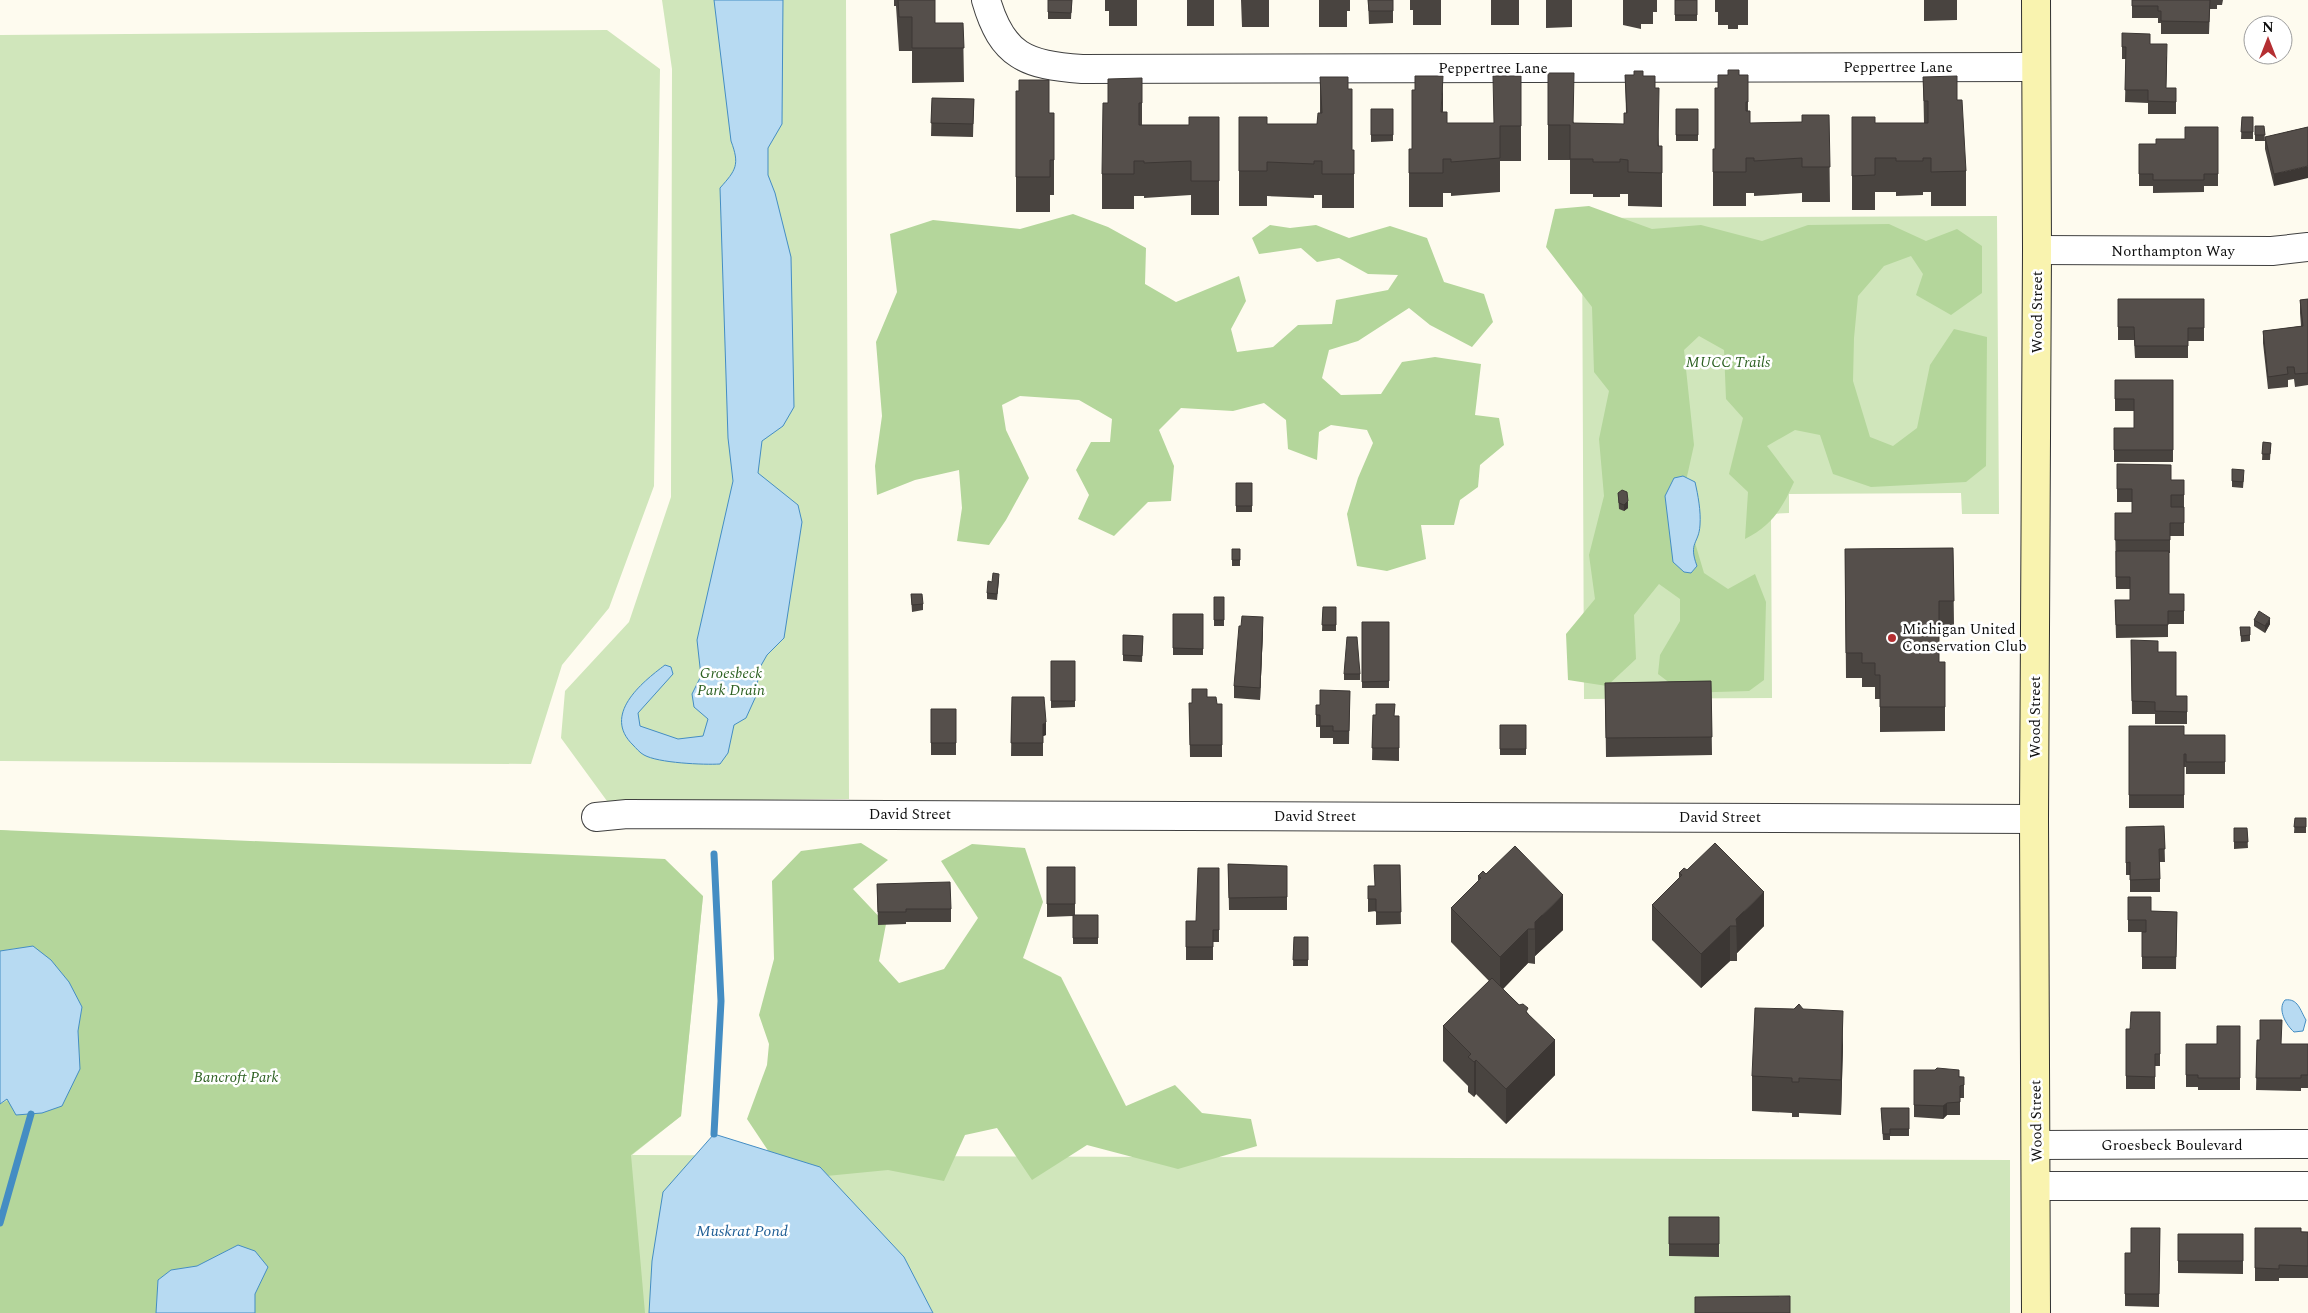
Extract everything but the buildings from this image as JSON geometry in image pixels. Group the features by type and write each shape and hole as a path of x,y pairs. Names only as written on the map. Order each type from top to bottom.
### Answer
{"street":[{"name":"Peppertree Lane","path":"986,0 993,23 1006,44 1026,59 1051,67 1082,69 2036,67"},
{"name":"Wood Street","path":"2036,0 2037,250 2034,819 2037,1186 2036,1313"},
{"name":"Northampton Way","path":"2037,250 2272,251 2308,247"},
{"name":"David Street","path":"596,816 627,814 847,814 2034,819"},
{"name":"Groesbeck Boulevard","path":"2036,1145 2308,1144"},
{"path":"2037,1186 2308,1186"}],"green space":[{"name":"Groesbeck Park Drain","path":"662,0 846,0 849,799 607,801 561,738 565,691 629,622 671,497 672,69"},
{"path":"607,30 660,69 654,486 609,608 562,665 531,764 0,761 0,35"},
{"name":"MUCC Trails","path":"1589,206 1652,229 1701,225 1762,241 1808,225 1889,224 1926,241 1957,229 1982,246 1982,293 1951,315 1916,295 1923,274 1911,256 1884,266 1858,296 1854,338 1853,381 1870,437 1893,446 1917,428 1930,365 1954,329 1987,337 1986,466 1966,482 1871,487 1833,474 1820,435 1795,430 1767,446 1794,482 1780,508 1769,522 1745,539 1748,492 1729,474 1743,418 1726,399 1724,350 1699,336 1684,350 1694,445 1682,499 1704,573 1728,589 1755,574 1766,602 1764,680 1749,691 1683,693 1658,674 1660,655 1680,621 1680,599 1659,584 1634,615 1636,659 1607,686 1568,680 1566,634 1595,599 1589,555 1604,496 1599,439 1609,391 1594,372 1592,307 1546,247 1555,209"},
{"path":"1073,214 1108,227 1146,248 1145,284 1176,302 1239,276 1246,301 1231,329 1237,352 1273,347 1298,325 1332,324 1336,300 1388,290 1398,275 1368,274 1339,258 1317,262 1301,248 1259,254 1252,238 1270,225 1290,228 1316,225 1349,238 1390,226 1427,238 1444,282 1484,294 1493,322 1472,347 1430,325 1409,308 1358,341 1329,350 1322,378 1341,395 1381,394 1402,362 1435,357 1481,364 1475,415 1499,418 1504,445 1480,465 1478,487 1460,500 1454,525 1421,525 1426,559 1387,571 1357,566 1347,514 1358,478 1373,443 1367,430 1331,425 1319,432 1317,460 1288,449 1286,420 1264,403 1233,411 1181,408 1159,430 1174,466 1171,501 1148,502 1114,536 1078,519 1089,495 1076,470 1091,442 1110,442 1112,419 1079,400 1020,396 1002,405 1006,430 1029,478 1006,520 989,545 957,541 962,508 959,470 915,480 877,495 875,466 882,416 876,342 897,292 890,234 933,220 1020,229"},
{"name":"MUCC Trails","path":"1997,216 1999,514 1962,514 1961,493 1789,494 1789,513 1771,514 1772,698 1584,699 1582,218"},
{"path":"0,830 703,896 681,1116 632,1155 2010,1160 2010,1313 0,1313"},
{"name":"Bancroft Park","path":"0,830 665,859 703,896 681,1116 631,1155 645,1313 255,1313 255,1294 268,1267 238,1245 197,1266 171,1270 158,1280 156,1313 0,1313 0,1104 80,1069 78,1031 82,1007 17,948 0,951"},
{"path":"861,843 888,860 853,889 886,924 879,961 899,983 944,969 978,918 941,861 972,844 1025,848 1043,902 1023,958 1061,977 1126,1106 1175,1085 1202,1113 1251,1119 1257,1146 1178,1169 1087,1145 1032,1180 997,1128 965,1135 944,1181 888,1170 816,1177 769,1152 747,1119 767,1065 769,1044 759,1015 774,959 772,881 801,851"}],"water":[{"path":"714,0 783,0 782,124 768,148 768,175 775,193 791,257 794,407 783,426 762,441 758,473 798,505 802,522 784,638 767,655 759,669 756,696 746,718 734,725 728,753 720,764 693,764 670,762 644,755 624,734 622,722 623,711 628,700 636,690 665,665 671,667 673,674 638,713 640,726 678,739 703,736 708,719 694,707 692,694 701,676 697,640 733,481 728,438 720,188 733,172 736,162 731,141"},
{"path":"1683,476 1695,482 1700,509 1699,531 1694,547 1697,566 1691,573 1684,572 1673,562 1665,496 1674,478"},
{"path":"33,946 51,960 69,982 82,1007 78,1031 80,1069 62,1106 42,1113 16,1115 7,1099 0,1104 0,951"},
{"path":"2285,1000 2293,1001 2300,1009 2306,1020 2303,1031 2294,1032 2288,1025 2282,1012"},
{"name":"Muskrat Pond","path":"714,1134 820,1167 904,1257 933,1313 649,1313 652,1261 663,1192"},
{"path":"238,1245 255,1251 268,1267 255,1294 255,1313 156,1313 158,1280 171,1270 197,1266"}],"waterway":[{"path":"714,854 721,1001 714,1134"},
{"path":"0,1223 31,1114"}],"place":[{"name":"Michigan United Conservation Club","path":"1892,638"}]}
